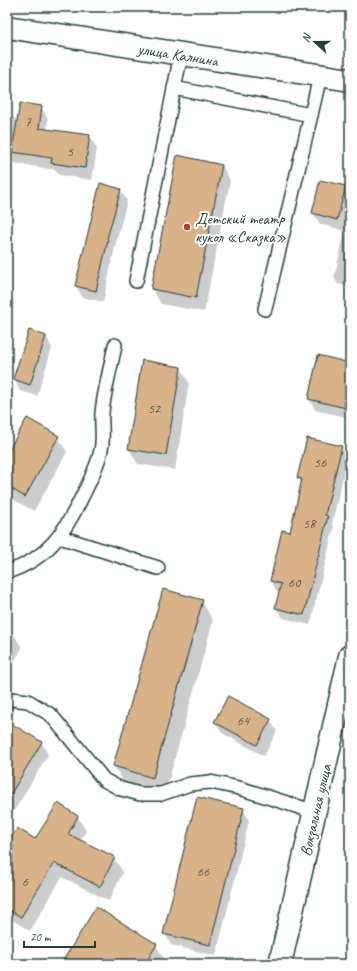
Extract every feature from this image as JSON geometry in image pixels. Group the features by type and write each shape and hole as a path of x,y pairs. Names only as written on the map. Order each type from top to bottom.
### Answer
{"street":[{"name":"улица Калнина","path":"7,27 350,80"},
{"name":"Вокзальная улица","path":"280,964 350,656"}],"lane":[{"path":"136,282 181,54"},
{"path":"265,309 320,76"},
{"path":"174,88 311,115"},
{"path":"7,572 20,568 48,549 60,537 70,522 91,480 101,449 102,413 115,345"},
{"path":"60,537 158,568"},
{"path":"7,701 11,699 28,701 51,715 104,780 121,789 140,794 161,794 190,784 210,782 239,788 315,812"}],"building":[{"path":"20,103 42,106 39,128 90,135 85,168 51,163 52,158 12,152"},
{"name":"Детский театр кукол «Сказка»","path":"177,155 222,165 196,298 151,289"},
{"path":"320,180 346,186 337,220 312,213"},
{"path":"100,183 121,189 107,239 96,291 75,286"},
{"path":"29,330 46,336 30,385 13,379"},
{"path":"318,355 350,363 350,409 308,399"},
{"path":"142,360 181,367 166,455 128,449"},
{"path":"27,418 59,436 25,497 7,486 7,453"},
{"path":"307,438 342,446 325,515 328,516 304,615 275,608 281,584 270,581 282,530 290,532 302,479 297,478"},
{"path":"163,589 203,600 153,778 113,766"},
{"path":"228,696 271,719 257,745 214,722"},
{"path":"7,721 42,742 7,800"},
{"path":"197,797 244,808 210,945 163,934"},
{"path":"58,803 78,816 68,834 115,857 100,887 54,863 21,917 7,909 7,845 17,828 35,839"},
{"path":"96,907 157,944 145,964 61,964"}],"place":[{"name":"Детский театр кукол «Сказка»","path":"187,227"}]}
